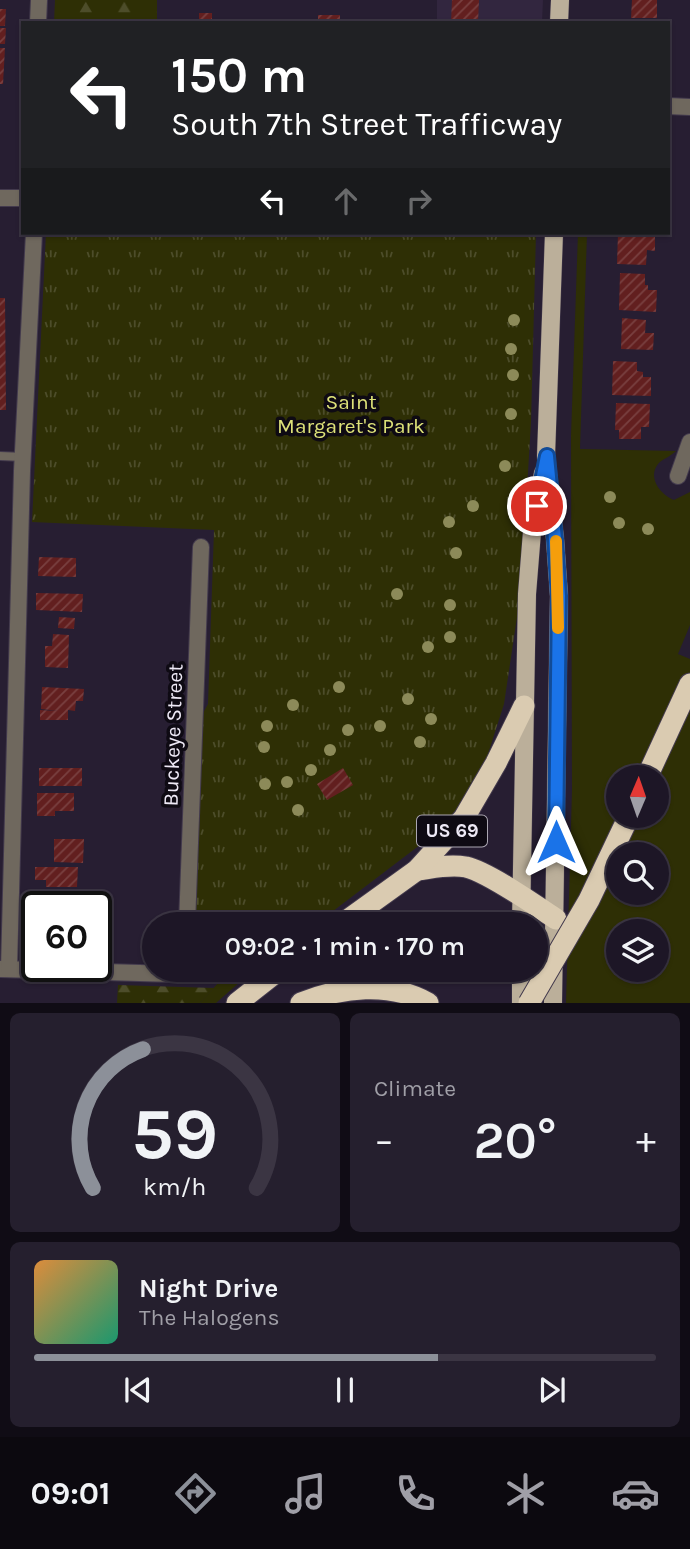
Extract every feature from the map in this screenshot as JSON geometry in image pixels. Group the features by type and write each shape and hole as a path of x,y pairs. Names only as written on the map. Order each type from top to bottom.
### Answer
{"highway":[{"path":"653,765 690,684"},
{"name":"US 69","path":"359,912 417,870 464,818 524,706"},
{"path":"529,1003 589,900 623,828"},
{"path":"417,870 448,865 468,867 556,919"},
{"path":"237,1003 264,982"},
{"path":"301,1003 326,993 369,988 415,995 428,1003"}],"main road":[{"path":"559,21 560,0"},
{"name":"US 69","path":"553,1003 559,596 547,456 554,235"},
{"name":"US 69","path":"524,706 527,594 532,531 547,456"},
{"path":"521,912 524,706"},
{"path":"521,982 521,1003"}],"street":[{"path":"38,21 39,0"},
{"path":"670,106 690,107"},
{"path":"0,198 21,198"},
{"path":"34,235 23,457 5,969 142,973"},
{"path":"678,476 690,442"},
{"name":"Buckeye Street","path":"187,912 201,547"}],"lane":[{"path":"0,456 23,457"}],"shaded area":[{"path":"437,0 543,0 542,21 437,21"}],"green space":[{"path":"55,0 157,0 157,21 54,21"},
{"name":"Saint Margaret's Park","path":"46,235 536,235 531,422 521,590 504,704 487,757 464,802 437,832 332,912 194,912 202,715 208,704 214,530 32,522"},
{"path":"578,235 587,235 580,449 676,451 658,464 655,480 660,490 674,500 690,492 690,625 678,654 690,659 690,1003 566,1003 572,790 571,436"},
{"path":"219,982 240,982 216,1003 200,1003"},
{"path":"118,985 214,988 200,1003 117,1003"}],"building":[{"path":"452,0 479,0 478,21 451,21"},
{"path":"632,0 657,0 657,18 631,18"},
{"path":"0,9 6,9 5,26 0,26"},
{"path":"199,13 212,13 212,21 199,21"},
{"path":"318,15 340,15 340,21 318,21"},
{"path":"0,28 6,28 5,44 0,44"},
{"path":"0,48 5,48 3,84 0,84"},
{"path":"618,235 655,235 655,251 647,250 646,265 617,264"},
{"path":"620,273 645,274 648,290 657,290 656,312 619,310"},
{"path":"0,298 5,298 6,410 0,410"},
{"path":"622,318 646,320 645,333 654,333 653,350 621,349"},
{"path":"613,361 637,362 637,371 643,372 643,377 651,377 651,396 612,395"},
{"path":"616,403 650,404 649,427 641,427 641,439 619,439 619,430 615,430"},
{"path":"39,557 76,558 76,577 38,576"},
{"path":"36,593 83,594 82,612 36,610"},
{"path":"59,617 75,618 74,629 58,628"},
{"path":"53,634 69,635 68,668 45,667 45,646 52,646"},
{"path":"42,687 84,689 83,701 76,701 75,711 68,710 68,720 40,720 40,710 58,711 41,709"},
{"path":"39,768 82,768 82,786 39,786"},
{"path":"343,768 353,785 327,800 317,784"},
{"path":"37,793 74,793 74,811 55,811 55,816 37,816"},
{"path":"54,839 84,839 83,863 54,862"},
{"path":"35,867 78,867 77,887 46,887 46,880 35,880"}],"slow traffic":[{"path":"556,541 558,628"}],"route":[{"path":"537,506 547,456 559,596 556,842"}]}
